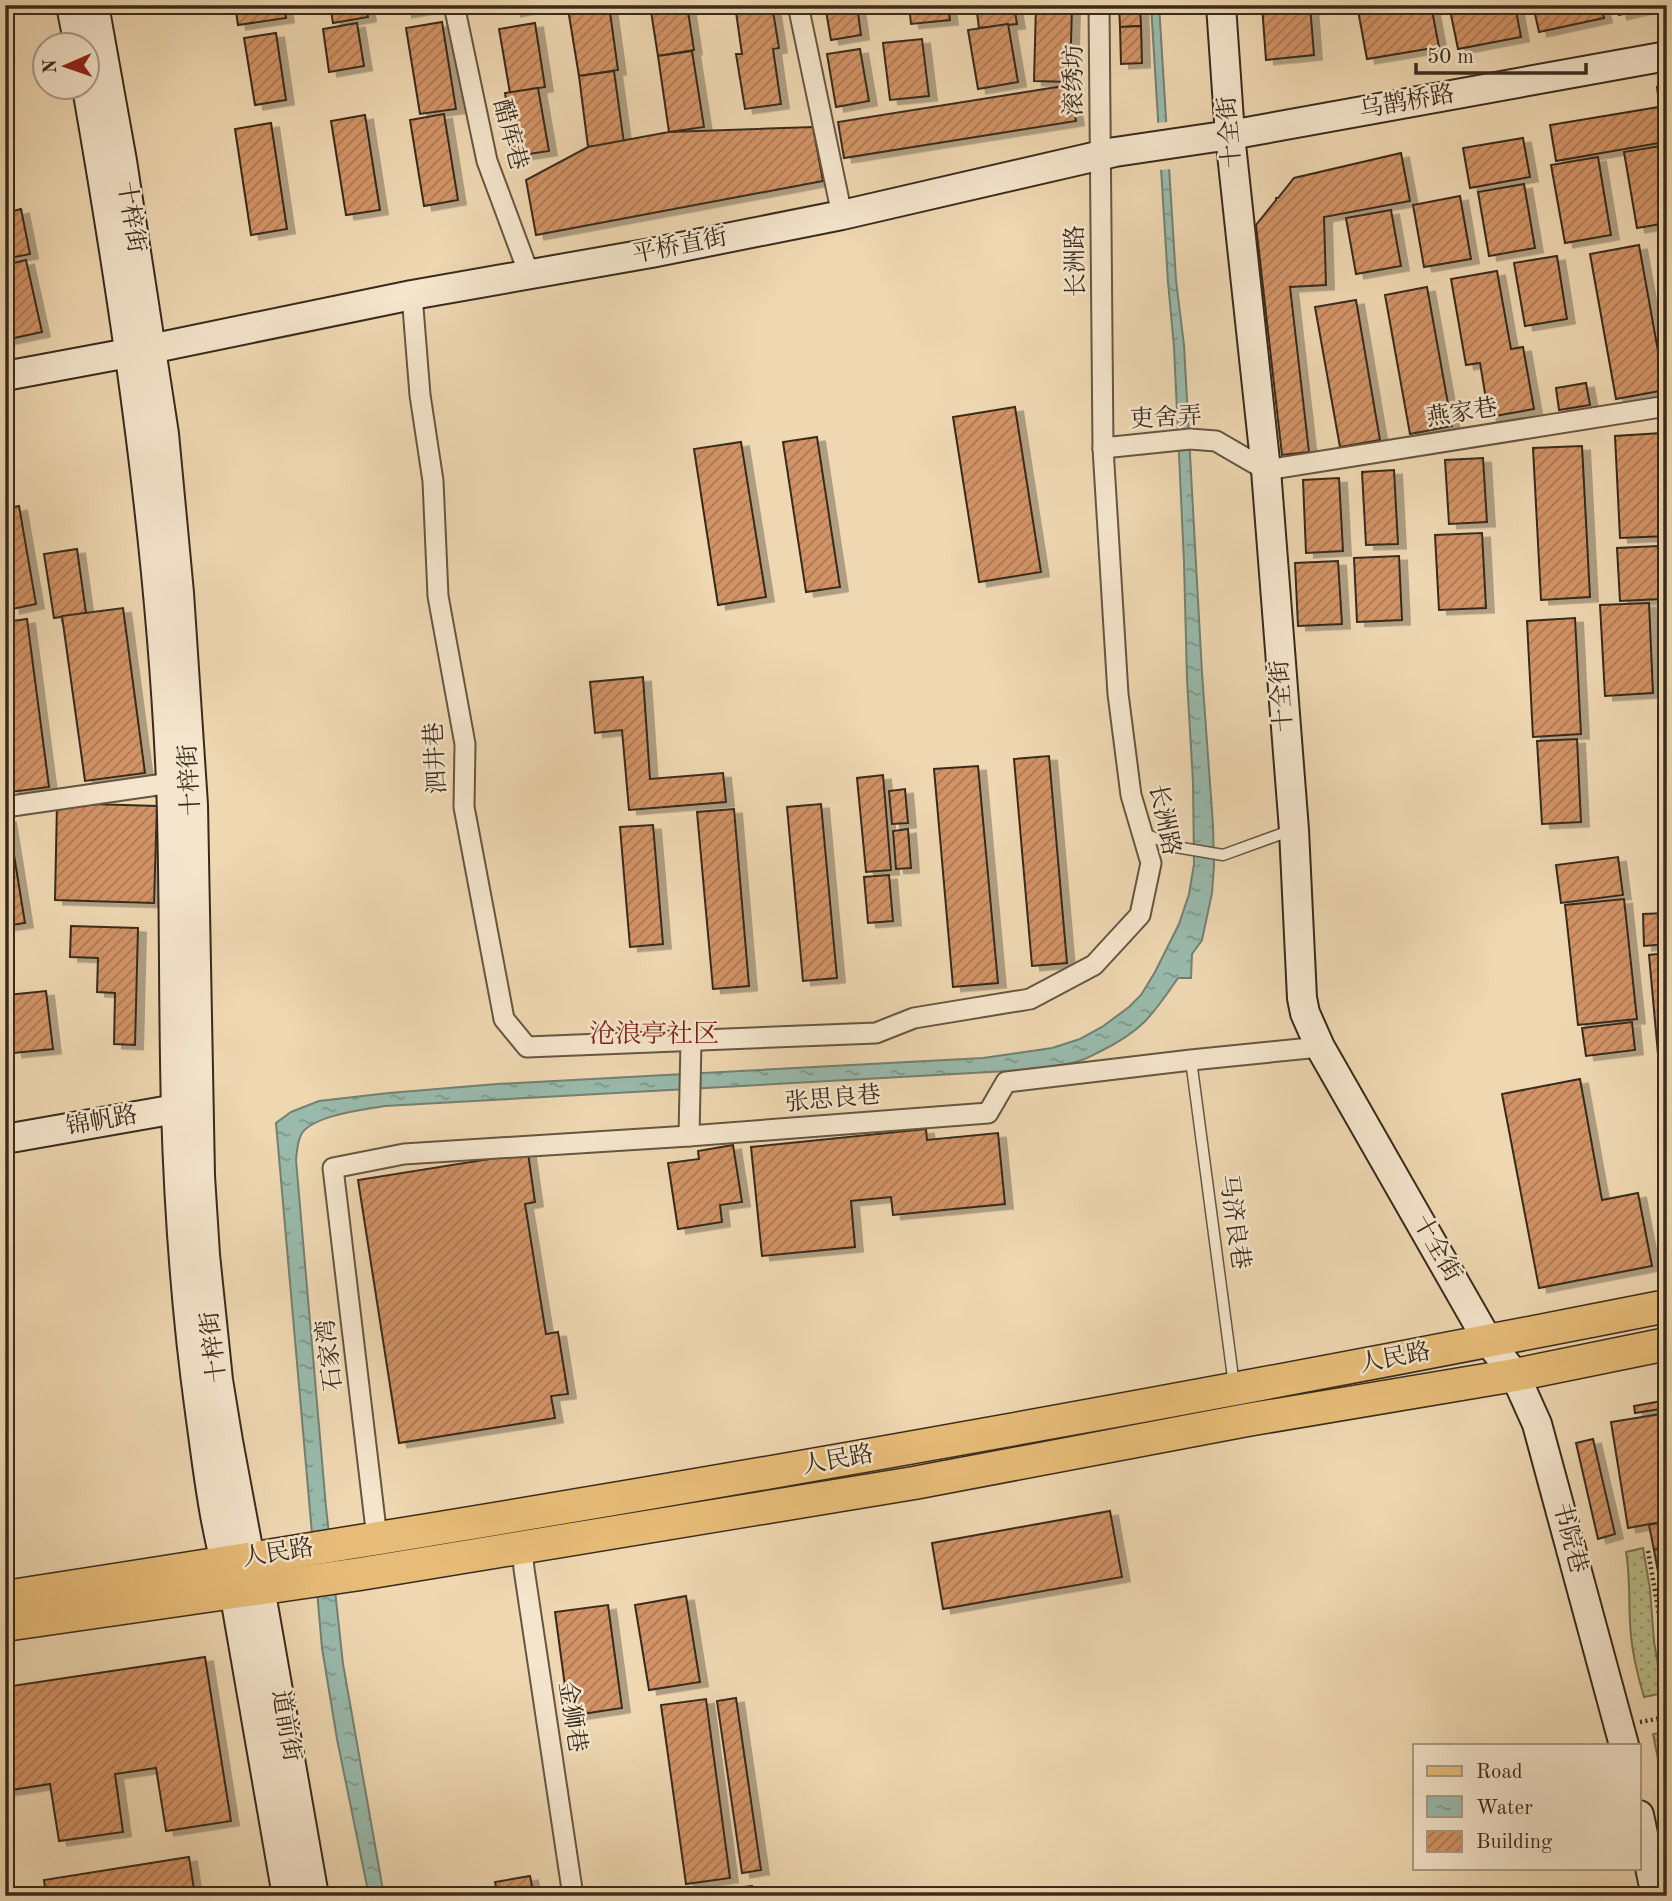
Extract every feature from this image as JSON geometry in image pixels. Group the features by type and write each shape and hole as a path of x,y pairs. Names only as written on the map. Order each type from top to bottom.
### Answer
{"main road":[{"path":"71,5 76,32"},
{"name":"十梓街","path":"94,5 120,149 140,351 171,783 187,1109 200,1176 210,1313 228,1441 242,1575"},
{"name":"十全街","path":"1222,5 1230,135 1266,470 1294,830 1302,999 1320,1048 1488,1341"},
{"name":"乌鹊桥路","path":"1230,135 1667,56"},
{"name":"十梓街","path":"90,102 140,351 164,434 179,593 193,805 187,1109"},
{"name":"平桥直街","path":"5,376 412,295 651,253 842,215 1107,153 1230,135"},
{"name":"锦帆路","path":"5,1139 187,1109"},
{"name":"人民路","path":"5,1625 242,1575 296,1552 907,1449 1667,1306"},
{"name":"书院巷","path":"1488,1341 1515,1375 1537,1424 1624,1744"},
{"name":"人民路","path":"5,1597 242,1575 294,1583 360,1574 920,1482 1247,1420 1515,1375 1667,1344"},
{"name":"道前街","path":"242,1575 287,1896"},
{"name":"道前街","path":"242,1575 314,1896"},
{"path":"1640,1820 1656,1896"}],"street":[{"name":"醋库巷","path":"454,5 487,161 529,274"},
{"path":"798,5 842,215"},
{"name":"滚绣坊","path":"1099,5 1107,153"},
{"name":"长洲路","path":"691,1040 876,1033 914,1018 1030,999 1094,965 1140,915 1151,863 1131,795 1118,694 1104,448 1107,153"},
{"name":"泗井巷","path":"412,295 420,395 433,481 438,596 465,744 464,807 504,1019 527,1047 691,1040"},
{"name":"燕家巷","path":"1266,470 1667,406"},
{"name":"吏舍弄","path":"1104,448 1190,439 1216,441 1266,470"},
{"path":"5,807 171,783"},
{"path":"690,1136 691,1040"},
{"name":"张思良巷","path":"334,1168 404,1154 690,1136 988,1112 1006,1082 1320,1048"},
{"name":"石家湾","path":"334,1168 371,1539"},
{"name":"金狮巷","path":"522,1546 573,1896"}],"lane":[{"path":"1142,833 1176,847 1223,855 1294,830"},
{"name":"马济良巷","path":"1191,1060 1235,1389"}],"path":[{"path":"1648,1551 1667,1660"}],"green space":[{"path":"1643,1548 1663,1693 1644,1697 1632,1644 1626,1552"},
{"path":"1661,1733 1667,1763 1667,1804 1653,1734"}],"water":[{"path":"1151,5 1159,5 1176,280 1184,345 1213,825 1212,893 1202,940 1192,954 1191,978 1178,978 1153,1013 1126,1037 1087,1058 1062,1065 1008,1071 385,1106 328,1118 308,1127 302,1133 296,1160 326,1507 343,1664 384,1896 369,1896 337,1739 322,1648 276,1123 291,1112 319,1101 389,1093 497,1084 983,1058 1052,1048 1080,1039 1102,1027 1141,995 1179,924 1189,894 1194,864 1193,782 1174,347"}],"pier":[{"path":"1170,122 1173,169 1158,170 1155,123"}],"building":[{"path":"235,5 284,5 286,18 238,25"},
{"path":"330,5 366,5 368,17 333,23"},
{"path":"403,5 437,5 438,7 404,13"},
{"path":"511,5 544,5 544,6 513,12"},
{"path":"609,5 618,70 579,76 568,9"},
{"path":"650,5 687,5 694,50 658,56"},
{"path":"735,5 772,5 779,48 773,49 781,104 745,109 736,54 742,54"},
{"path":"825,5 857,5 861,35 831,40"},
{"path":"909,5 948,5 950,20 911,24"},
{"path":"976,5 1014,5 1017,24 979,28"},
{"path":"1036,5 1072,5 1070,82 1034,81"},
{"path":"1119,5 1140,5 1141,26 1120,27"},
{"path":"1262,5 1310,5 1314,55 1266,60"},
{"path":"1357,5 1431,5 1439,47 1367,59"},
{"path":"1449,5 1515,5 1521,37 1458,49"},
{"path":"1533,5 1601,5 1604,18 1539,32"},
{"path":"1617,5 1662,5 1619,15"},
{"path":"442,22 456,109 420,114 406,28"},
{"path":"357,23 364,66 329,72 323,29"},
{"path":"535,23 545,87 510,93 499,29"},
{"path":"1008,24 1018,82 978,89 968,30"},
{"path":"1141,26 1142,63 1121,64 1120,27"},
{"path":"276,33 286,100 255,105 244,38"},
{"path":"922,39 929,96 890,100 883,43"},
{"path":"860,49 869,101 836,107 827,54"},
{"path":"692,51 704,127 669,132 658,56"},
{"path":"614,71 624,143 588,147 579,76"},
{"path":"1070,85 1076,121 844,158 838,122"},
{"path":"1667,86 1667,126 1662,127 1657,87"},
{"path":"538,88 549,151 515,156 505,93"},
{"path":"1659,107 1665,142 1556,161 1550,125"},
{"path":"444,114 458,200 424,206 410,120"},
{"path":"365,115 380,210 346,215 331,121"},
{"path":"271,123 287,229 251,235 235,129"},
{"path":"813,127 823,181 536,235 526,180 588,147 669,132"},
{"path":"1523,138 1530,177 1470,188 1463,148"},
{"path":"1667,145 1667,223 1637,228 1624,152"},
{"path":"1401,153 1410,201 1324,217 1326,285 1290,287 1309,452 1282,455 1256,225 1294,178"},
{"path":"1598,157 1611,235 1565,243 1551,165"},
{"path":"1524,184 1535,248 1489,256 1478,192"},
{"path":"1460,196 1471,259 1424,267 1413,205"},
{"path":"21,209 30,254 5,259 5,213"},
{"path":"1391,210 1401,266 1356,274 1346,218"},
{"path":"1639,245 1665,390 1616,399 1590,254"},
{"path":"1557,256 1567,319 1525,326 1514,263"},
{"path":"26,260 42,332 5,340 5,265"},
{"path":"1497,271 1511,349 1523,347 1534,409 1489,417 1480,363 1466,365 1451,279"},
{"path":"1427,287 1452,426 1410,434 1385,295"},
{"path":"1356,300 1380,440 1340,447 1315,307"},
{"path":"1586,383 1590,405 1559,410 1556,388"},
{"path":"1015,407 1041,572 979,582 953,417"},
{"path":"1661,433 1667,536 1620,538 1615,436"},
{"path":"817,437 840,587 806,592 783,442"},
{"path":"741,442 766,597 718,605 694,449"},
{"path":"1582,446 1590,597 1541,600 1533,448"},
{"path":"1483,458 1487,522 1449,524 1445,460"},
{"path":"1394,470 1398,544 1366,545 1362,472"},
{"path":"1339,478 1343,551 1306,553 1303,480"},
{"path":"19,506 36,604 12,609 5,570 5,509"},
{"path":"1482,533 1486,608 1439,610 1435,535"},
{"path":"1658,546 1661,599 1620,601 1617,548"},
{"path":"77,549 86,613 54,618 44,554"},
{"path":"1399,556 1402,620 1357,622 1354,558"},
{"path":"1338,561 1342,624 1298,626 1295,563"},
{"path":"1649,603 1653,693 1605,696 1600,605"},
{"path":"123,608 145,773 85,781 62,616"},
{"path":"1575,618 1581,734 1533,737 1527,621"},
{"path":"27,619 49,787 11,792 5,750 5,622"},
{"path":"643,677 650,779 723,773 726,802 629,810 622,730 595,733 590,682"},
{"path":"1577,739 1581,822 1542,824 1537,741"},
{"path":"1049,756 1067,963 1032,966 1014,759"},
{"path":"978,766 998,983 953,987 934,769"},
{"path":"883,775 891,870 866,872 857,778"},
{"path":"905,789 908,823 892,824 889,791"},
{"path":"57,803 157,806 154,903 55,900"},
{"path":"821,804 837,978 803,981 787,807"},
{"path":"734,809 749,986 713,989 697,812"},
{"path":"5,818 8,818 25,923 5,926"},
{"path":"653,825 663,944 630,947 620,827"},
{"path":"908,829 911,868 896,869 893,831"},
{"path":"1618,857 1623,895 1561,903 1556,865"},
{"path":"889,875 893,921 868,923 864,877"},
{"path":"1624,899 1637,1019 1578,1025 1565,905"},
{"path":"1667,913 1667,944 1644,946 1643,914"},
{"path":"71,926 138,928 135,1045 114,1044 115,993 97,992 98,958 70,957"},
{"path":"1667,953 1667,1065 1659,1065 1649,955"},
{"path":"46,991 53,1049 14,1053 8,995"},
{"path":"1632,1022 1635,1050 1586,1056 1582,1028"},
{"path":"1580,1079 1602,1200 1638,1193 1652,1266 1539,1288 1502,1094"},
{"path":"926,1129 927,1140 998,1133 1005,1204 893,1215 891,1197 851,1201 855,1247 762,1256 751,1147"},
{"path":"733,1145 742,1202 720,1205 722,1222 678,1229 668,1163 699,1159 698,1151"},
{"path":"528,1153 535,1202 525,1204 546,1334 558,1332 568,1394 551,1396 555,1418 399,1443 358,1180"},
{"path":"1667,1400 1667,1408 1635,1413 1634,1406"},
{"path":"1667,1413 1667,1521 1628,1528 1611,1422"},
{"path":"1593,1439 1615,1534 1598,1539 1576,1443"},
{"path":"1110,1511 1122,1577 943,1609 932,1543"},
{"path":"1667,1521 1667,1547 1654,1550 1649,1525"},
{"path":"1667,1547 1667,1621 1654,1550"},
{"path":"686,1596 700,1682 649,1690 635,1605"},
{"path":"608,1605 622,1708 569,1716 555,1612"},
{"path":"205,1657 231,1821 166,1831 156,1768 115,1774 123,1832 59,1841 50,1784 5,1791 5,1687"},
{"path":"736,1698 761,1870 742,1873 717,1701"},
{"path":"706,1699 730,1878 686,1884 661,1705"},
{"path":"189,1857 195,1896 46,1896 44,1880"},
{"path":"530,1876 534,1896 498,1896 495,1882"},
{"path":"752,1886 753,1896 706,1896 706,1891"},
{"path":"460,1889 461,1896 424,1896"}],"district":[{"name":"沧浪亭社区","path":"654,1035"}]}
